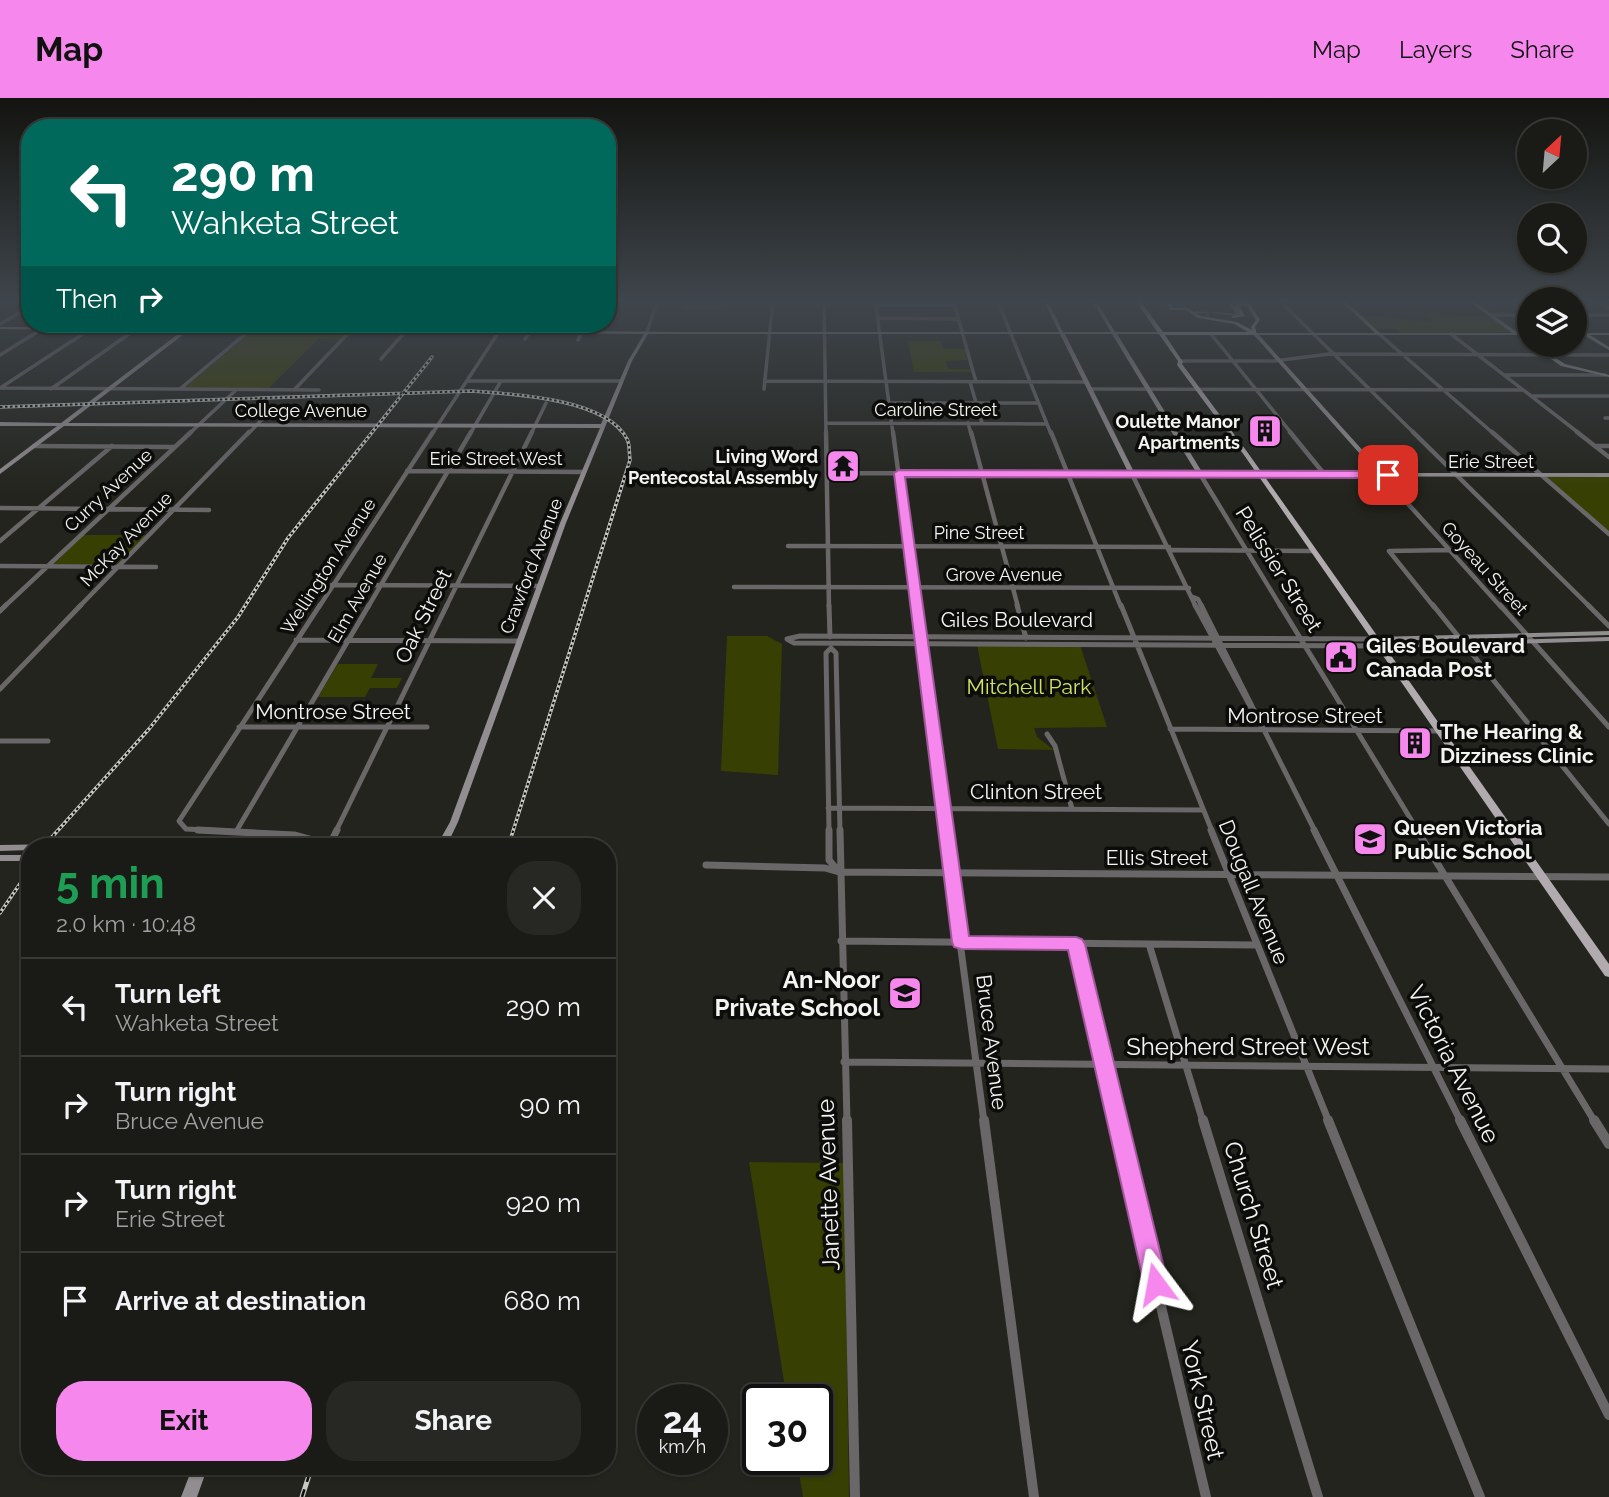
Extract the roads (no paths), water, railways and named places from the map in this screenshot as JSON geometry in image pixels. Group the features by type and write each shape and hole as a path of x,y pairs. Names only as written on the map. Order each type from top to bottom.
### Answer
{"main road":[{"path":"1179,364 1260,475 1609,973"}],"street":[{"path":"0,388 36,364"},
{"path":"51,389 86,364"},
{"path":"0,472 141,364"},
{"path":"180,390 210,364"},
{"path":"294,390 319,364"},
{"name":"Wellington Avenue","path":"237,830 186,828 180,825 182,814 478,364"},
{"name":"Crawford Avenue","path":"446,838 455,819 584,472 630,364"},
{"path":"764,389 767,364"},
{"name":"Janette Avenue","path":"825,364 831,643 836,653 855,1497"},
{"name":"Bruce Avenue","path":"884,364 1034,1497"},
{"path":"971,364 976,382"},
{"name":"Dougall Avenue","path":"1022,364 1480,1497"},
{"name":"Victoria Avenue","path":"1078,364 1194,597 1192,599 1217,641 1256,721 1264,730 1609,1415"},
{"name":"Pelissier Street","path":"1134,364 1609,1144"},
{"path":"1237,364 1325,475"},
{"name":"Goyeau Street","path":"1282,364 1609,727"},
{"path":"1343,364 1609,626"},
{"path":"1415,364 1609,534"},
{"path":"1490,364 1609,457"},
{"path":"1562,364 1607,375"},
{"path":"1504,375 1607,375"},
{"path":"467,381 621,381"},
{"name":"Elm Avenue","path":"237,830 501,381"},
{"path":"765,381 1087,382"},
{"path":"970,382 982,424"},
{"path":"0,388 319,390"},
{"path":"1090,389 1524,390"},
{"name":"Curry Avenue","path":"0,611 236,390"},
{"path":"1531,396 1609,396"},
{"path":"889,402 1038,403"},
{"name":"Oak Street","path":"333,838 546,403"},
{"name":"McKay Avenue","path":"0,689 273,408"},
{"name":"Caroline Street","path":"826,423 1046,424"},
{"path":"968,423 1027,640"},
{"name":"College Avenue","path":"1,424 603,426"},
{"path":"34,446 175,447"},
{"path":"0,541 112,446"},
{"path":"1595,446 1609,446"},
{"name":"Erie Street West","path":"407,471 584,472"},
{"name":"Erie Street","path":"827,473 1609,475"},
{"path":"0,508 209,510"},
{"name":"Pine Street","path":"789,546 1312,551"},
{"path":"1450,550 1392,548 1389,551 1609,824"},
{"path":"0,566 156,567"},
{"path":"332,585 540,586"},
{"name":"Grove Avenue","path":"734,587 1189,588"},
{"name":"Giles Boulevard","path":"1529,639 1609,633"},
{"name":"Giles Boulevard","path":"831,643 794,636 787,639 794,643 831,643 922,640 1133,640 1378,643 1609,639"},
{"path":"296,640 519,641"},
{"name":"Janette Avenue","path":"831,643 826,653 829,860 839,872"},
{"name":"Montrose Street","path":"239,727 427,727"},
{"name":"Montrose Street","path":"1170,730 1440,732"},
{"path":"1047,734 1055,746 1072,809"},
{"path":"0,741 48,741"},
{"name":"Clinton Street","path":"828,808 1202,810"},
{"path":"237,830 306,838"},
{"path":"0,848 21,847"},
{"path":"0,858 21,858"},
{"name":"Ellis Street","path":"706,865 825,868 839,872 952,874 1609,877"},
{"path":"841,941 1257,945"},
{"name":"York Street","path":"1076,944 1206,1497"},
{"name":"Church Street","path":"1149,944 1318,1497"},
{"name":"Shepherd Street West","path":"844,1062 1609,1069"},
{"path":"189,1497 198,1475"}],"railway":[{"path":"403,393 426,364"},
{"path":"403,393 471,391 556,401 600,415 616,425 628,441 630,460 511,838"},
{"path":"0,407 403,393"},
{"path":"51,838 149,729 238,617 288,538 403,393"},
{"path":"0,913 21,882"},
{"path":"302,1497 309,1475"}],"place":[{"name":"Oulette Manor Apartments","path":"1265,431"},
{"name":"Living Word Pentecostal Assembly","path":"843,466"},
{"name":"Giles Boulevard Canada Post","path":"1341,657"},
{"name":"The Hearing & Dizziness Clinic","path":"1415,743"},
{"name":"Queen Victoria Public School","path":"1370,839"},
{"name":"An-Noor Private School","path":"905,993"}],"park label":[{"name":"Mitchell Park","path":"1029,686"}]}
